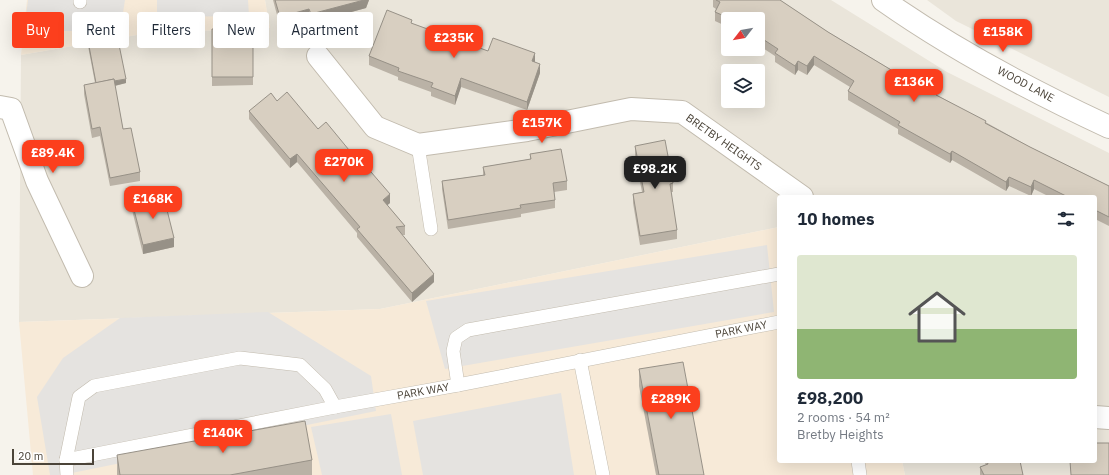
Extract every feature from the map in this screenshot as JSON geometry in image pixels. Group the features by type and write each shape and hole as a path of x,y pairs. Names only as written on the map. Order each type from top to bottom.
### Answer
{"street":[{"name":"WOOD LANE","path":"883,0 903,14 981,60 1077,112 1109,127"},
{"path":"318,56 375,127 418,145"},
{"path":"0,107 11,108 37,181 82,276"},
{"name":"BRETBY HEIGHTS","path":"418,145 527,130 631,109 682,112 799,195"},
{"path":"1097,417 1109,418"}],"lane":[{"path":"418,145 431,229"},
{"path":"458,385 453,351 456,338 468,330 777,274"},
{"name":"PARK WAY","path":"66,460 777,322"},
{"path":"67,475 66,460 79,397 94,386 240,358 300,365 325,389 335,407"},
{"path":"580,360 603,475"},
{"path":"858,463 860,475"}],"shaded area":[{"path":"27,0 265,0 267,12 213,12 213,30 205,31 205,12 137,12 137,35 129,36 129,12 72,12 72,46 64,48 64,12 26,12"},
{"path":"28,0 125,0 123,12 72,12 72,31 64,31 64,12 26,12"},
{"path":"157,0 248,0 249,12 213,12 213,16 205,16 205,12 157,12"},
{"path":"265,0 831,0 947,72 1109,153 1109,475 905,475 902,463 1097,463 1097,195 777,195 777,227 380,309 19,322 21,55 72,46 72,48 129,48 129,36 137,35 137,48 205,48 205,31 213,30 213,48 269,48 269,12 267,12"},
{"path":"927,0 1109,0 1109,97 956,21"},
{"path":"22,48 61,48 21,55"},
{"path":"777,227 777,463 902,463 905,475 33,475 19,322 380,309"},
{"path":"767,245 774,312 445,369 426,301"},
{"path":"268,312 371,376 376,411 62,475 50,475 37,397 63,358 120,318"},
{"path":"561,393 574,475 423,475 413,421"},
{"path":"391,414 402,475 322,475 311,427"}],"building":[{"path":"275,0 364,0 319,12 310,12 309,9 298,12 279,12"},
{"path":"716,0 780,0 828,32 903,77 904,75 937,93 936,95 986,121 985,123 1030,147 1109,186 1109,217 1097,211 1097,195 1064,195 1034,180 1031,187 1009,177 1006,182 952,151 950,154 898,125 900,122 848,91 854,81 814,56 807,66 798,61 795,66 775,53 778,49 765,41 765,12 721,12 721,15 715,12 720,2"},
{"path":"387,10 412,20 411,23 488,51 493,38 535,53 532,61 540,64 527,102 461,78 455,96 431,87 433,83 398,71 399,68 369,56"},
{"path":"212,29 213,48 253,48 253,77 212,77"},
{"path":"89,48 120,48 126,79 114,81 114,79 96,83"},
{"path":"114,79 123,129 131,128 140,172 110,178 100,127 92,129 84,85"},
{"path":"287,92 318,129 326,122 363,167 365,165 390,194 383,200 405,226 396,227 434,274 412,293 357,229 360,227 297,154 290,159 249,111 271,93 277,101"},
{"path":"665,140 673,183 670,184 677,230 640,236 633,194 644,192 635,146"},
{"path":"561,149 567,181 553,183 555,200 520,205 521,208 448,220 442,181 485,175 483,167 531,159 530,154"},
{"path":"163,194 174,238 143,245 132,202"},
{"path":"683,362 704,475 659,475 639,369"},
{"path":"305,421 312,460 230,475 120,475 117,455"},
{"path":"1097,443 1109,443 1109,475 1071,475 1070,463 1097,463"},
{"path":"1020,463 1023,475 984,475 980,467 988,464"}]}
